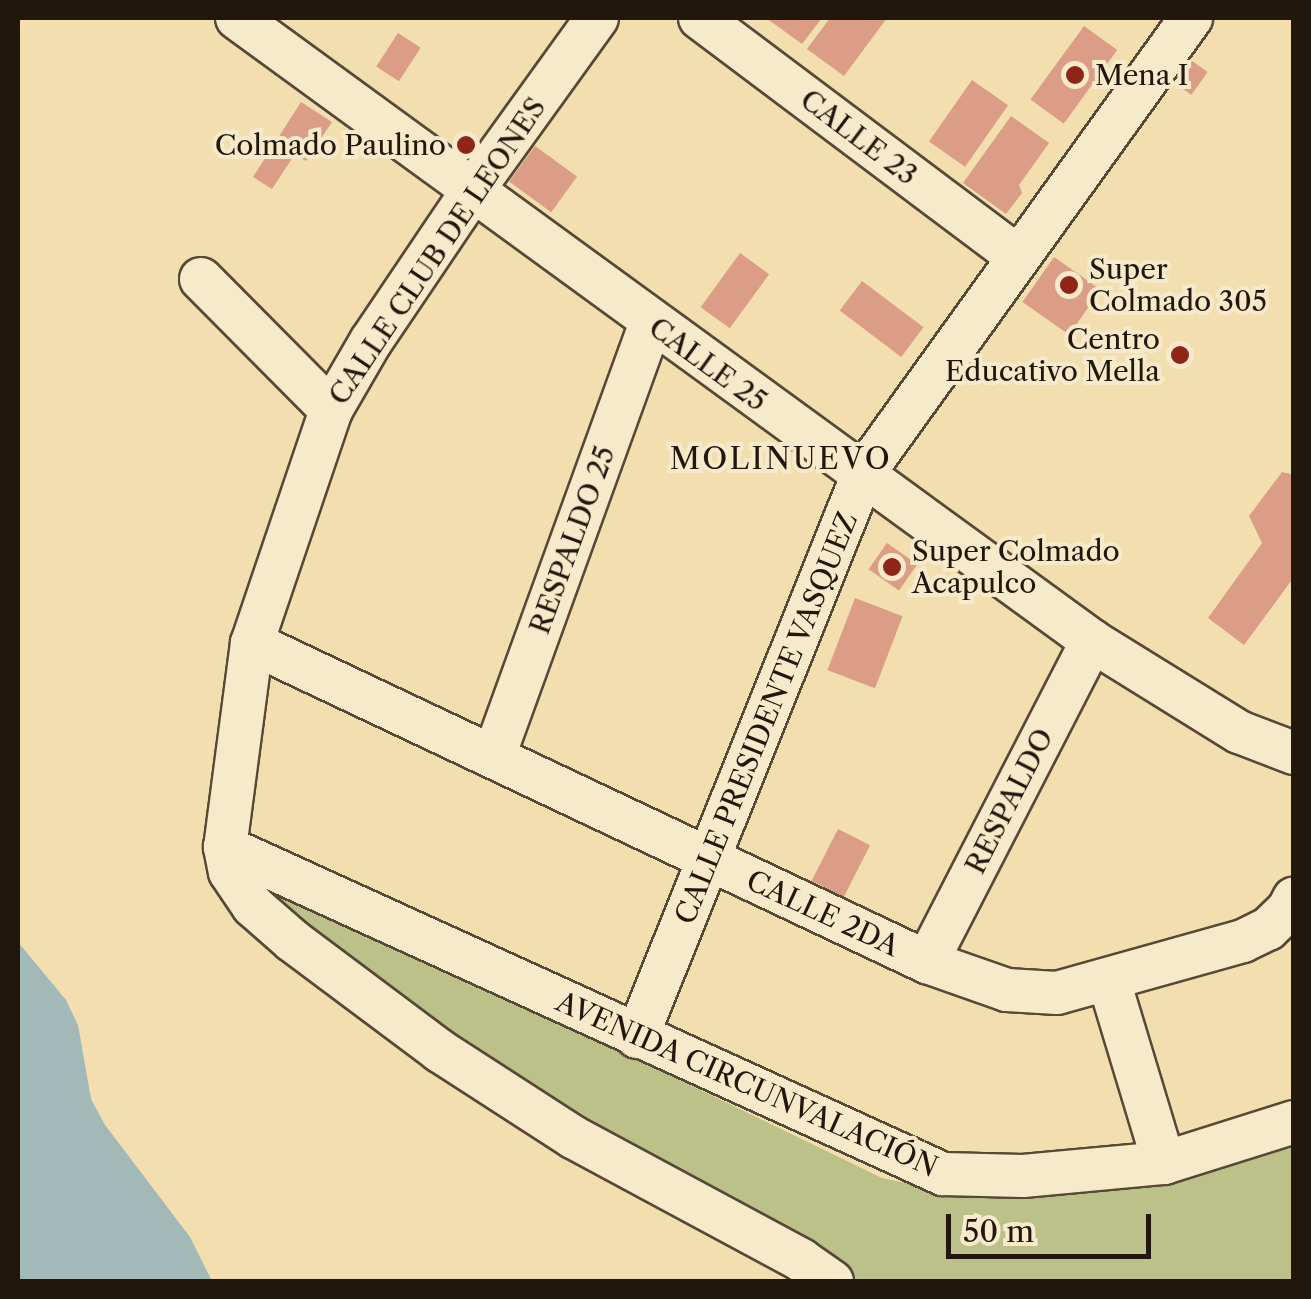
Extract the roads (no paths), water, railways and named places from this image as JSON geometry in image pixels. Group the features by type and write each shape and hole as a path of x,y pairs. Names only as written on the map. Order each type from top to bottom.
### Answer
{"street":[{"name":"CALLE 25","path":"237,18 474,187 651,324 1092,641 1239,732 1294,753"},
{"name":"CALLE CLUB DE LEONES","path":"226,847 252,642 331,410 371,341 474,187 597,18"},
{"name":"CALLE 23","path":"700,18 1018,256"},
{"name":"CALLE PRESIDENTE VASQUEZ","path":"638,1038 864,474 1018,256 1170,25"},
{"path":"201,279 331,410"},
{"name":"RESPALDO 25","path":"494,756 651,324"},
{"name":"RESPALDO","path":"927,962 1092,641"},
{"name":"CALLE 2DA","path":"252,642 927,962 1006,990 1057,993 1243,941 1268,930 1294,898"},
{"path":"226,847 230,872 252,906 440,1051 573,1137 801,1260 832,1282"},
{"name":"AVENIDA CIRCUNVALACIÓN","path":"226,847 943,1174 1024,1176 1164,1163 1294,1122"},
{"path":"1109,981 1164,1163"}],"water":[{"path":"18,942 66,1000 78,1025 91,1099 105,1125 190,1237 212,1281 18,1281"}],"place":[{"name":"Mena I","path":"1075,75"},
{"name":"Colmado Paulino","path":"466,145"},
{"name":"Super Colmado 305","path":"1069,285"},
{"name":"Centro Educativo Mella","path":"1180,355"},
{"name":"Super Colmado Acapulco","path":"892,567"}],"district":[{"name":"MOLINUEVO","path":"781,459"}]}
